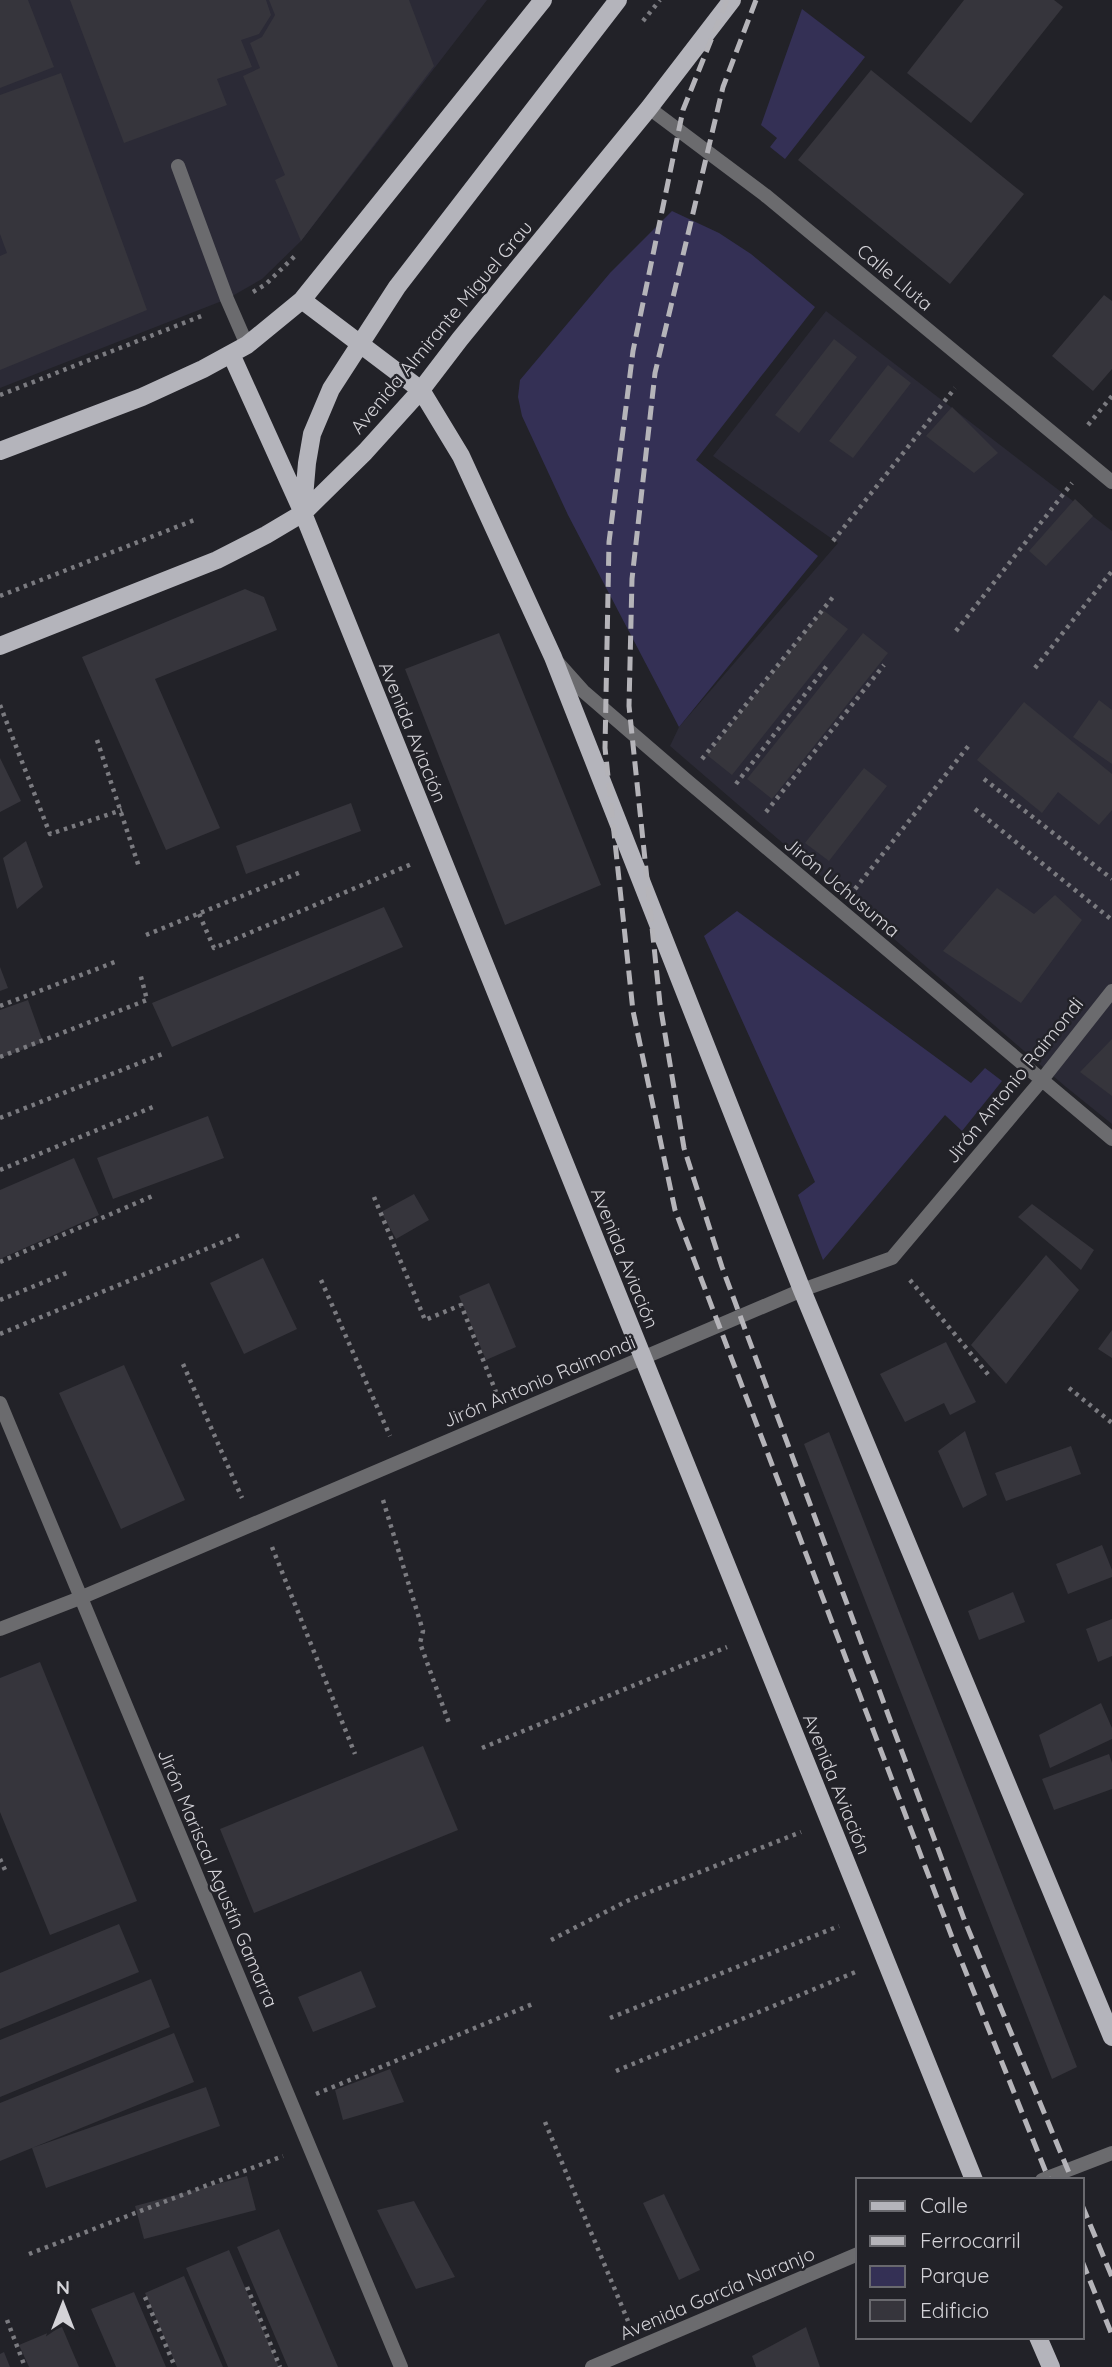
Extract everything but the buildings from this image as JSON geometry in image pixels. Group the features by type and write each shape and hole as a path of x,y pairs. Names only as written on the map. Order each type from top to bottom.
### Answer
{"main road":[{"path":"0,451 142,397 239,350 302,300 543,0"},
{"path":"303,513 307,463 313,433 331,389 397,287 618,0"},
{"name":"Avenida Almirante Miguel Grau","path":"0,646 204,566 303,513 365,452 421,390 649,108 732,0"},
{"path":"302,300 421,390 461,456 553,657 802,1290 1112,2037"},
{"name":"Avenida Aviación","path":"239,350 973,2178"},
{"path":"1039,2339 1051,2367"}],"street":[{"name":"Calle Lluta","path":"649,108 765,195 1112,482"},
{"path":"178,166 229,305 239,350"},
{"name":"Jirón Uchusuma","path":"553,657 583,691 685,779 1112,1139"},
{"name":"Jirón Antonio Raimondi","path":"0,1629 80,1598 802,1290 892,1258 1041,1081 1112,991"},
{"name":"Jirón Mariscal Agustín Gamarra","path":"0,1403 401,2367"},
{"path":"1047,2178 1112,2153"},
{"name":"Avenida García Naranjo","path":"592,2367 856,2256"}],"path":[{"path":"0,395 229,305 267,284 298,253"},
{"path":"833,541 972,366"},
{"path":"1070,447 1112,396"},
{"path":"956,631 1089,462"},
{"path":"0,596 197,519"},
{"path":"1035,668 1112,571"},
{"path":"685,779 833,597"},
{"path":"718,807 829,663"},
{"path":"749,833 884,665"},
{"path":"0,705 50,834 122,810"},
{"path":"97,740 139,867"},
{"path":"838,909 970,744"},
{"path":"984,779 1112,878"},
{"path":"975,809 1112,919"},
{"path":"199,914 214,948 439,852"},
{"path":"146,935 301,872"},
{"path":"0,1006 115,962"},
{"path":"0,1057 147,1000 140,973"},
{"path":"0,1118 165,1053"},
{"path":"0,1170 153,1107"},
{"path":"0,1262 155,1195"},
{"path":"374,1198 425,1320 461,1306 506,1415"},
{"path":"0,1334 240,1235"},
{"path":"892,1258 991,1378"},
{"path":"0,1300 69,1272"},
{"path":"321,1280 400,1461"},
{"path":"183,1364 258,1522 355,1754"},
{"path":"1069,1388 1112,1423"},
{"path":"374,1472 423,1631 420,1643 449,1723"},
{"path":"482,1748 754,1636"},
{"path":"551,1940 627,1901 829,1821"},
{"path":"0,1859 5,1870"},
{"path":"610,2018 867,1915"},
{"path":"616,2071 886,1960"},
{"path":"292,2105 535,2003"},
{"path":"545,2122 639,2347"},
{"path":"29,2254 309,2146"},
{"path":"247,2287 281,2367"},
{"path":"145,2297 175,2367"},
{"path":"7,2320 25,2367"}],"shaded area":[{"path":"0,0 487,0 301,241 262,279 227,299 0,388"},
{"path":"826,311 1112,531 1112,1124 670,746 679,727 838,543 713,456"}],"green space":[{"path":"802,9 865,57 785,159 770,147 777,138 761,125"},
{"path":"672,211 719,233 751,254 815,307 696,460 818,556 679,727 568,515 522,416 518,397 520,380 610,273"},
{"path":"737,911 971,1083 985,1068 1002,1081 962,1131 945,1115 823,1260 798,1195 815,1182 704,936"}],"railway":[{"path":"727,0 683,110 633,351 609,542 605,748 633,1011 675,1210 955,1945 1048,2178"},
{"path":"756,0 723,87 655,373 632,579 629,706 660,1004 684,1148 722,1267 964,1919 1071,2178"},
{"path":"1084,2210 1112,2277"},
{"path":"1084,2266 1112,2335"}]}
